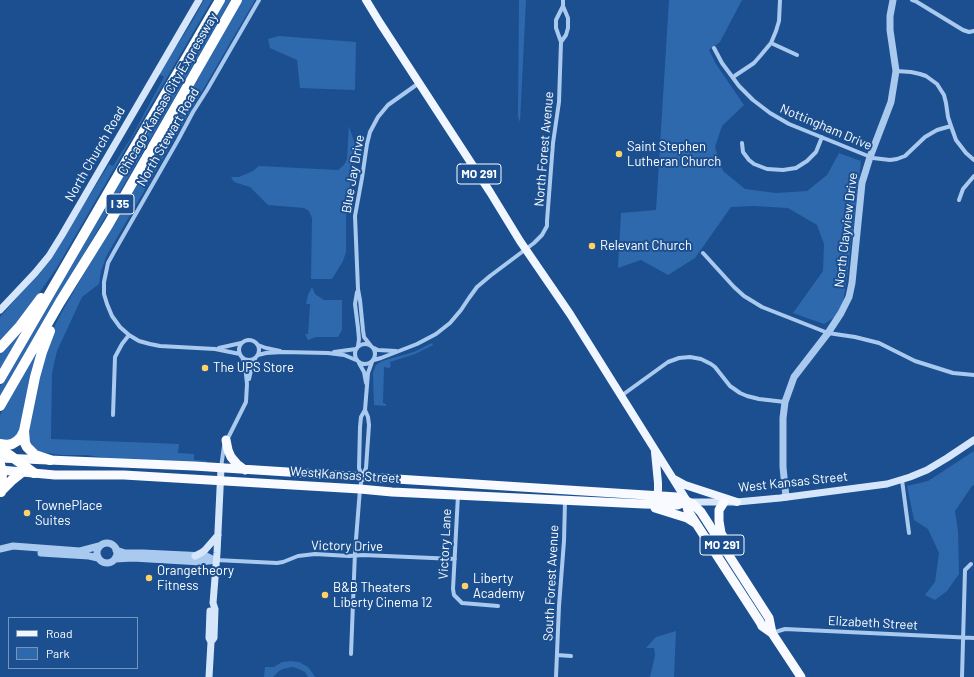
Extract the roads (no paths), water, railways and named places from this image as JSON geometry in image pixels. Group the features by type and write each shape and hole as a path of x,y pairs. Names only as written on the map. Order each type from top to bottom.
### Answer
{"highway":[{"name":"Chicago-Kansas City Expressway","path":"0,380 220,0"},
{"name":"Chicago-Kansas City Expressway","path":"0,406 60,302 108,225 237,0"},
{"path":"0,348 58,279"},
{"path":"0,444 12,444 21,437 24,431 38,364 46,338 56,317 60,302"},
{"path":"24,431 25,443 27,447 35,455 50,460"},
{"path":"226,440 231,457 245,470"},
{"path":"0,448 34,473"},
{"name":"West Kansas Street","path":"0,458 152,464 657,495 677,497 687,502"},
{"path":"0,492 1,468"},
{"name":"West Kansas Street","path":"1,468 22,472 79,476 124,476 220,480 392,492 644,504 678,505 687,502"},
{"path":"0,492 22,472"},
{"name":"MO 291","path":"687,502 688,509 697,524 762,626 772,633 801,677"},
{"name":"MO 291","path":"687,502 696,506 701,512 769,618 772,633"},
{"path":"724,502 719,510 719,525 732,560"},
{"path":"644,504 687,518 697,524"}],"main road":[{"name":"North Church Road","path":"0,310 49,256 199,0"},
{"name":"MO 291","path":"366,0 520,241 570,314 687,502"},
{"name":"West Kansas Street","path":"687,502 737,502 879,486 919,474 974,440"},
{"path":"654,449 658,483 657,495"},
{"path":"209,677 211,642 209,638 210,609 213,603 221,468"},
{"path":"673,478 685,485 737,502"},
{"path":"195,556 205,550 218,535"}],"street":[{"name":"North Stewart Road","path":"241,356 215,349 155,345 139,341 120,327 112,316 104,294 104,282 108,263 193,112 259,0"},
{"name":"North Forest Avenue","path":"561,42 566,35 568,28 568,18 563,6 563,0"},
{"path":"733,77 754,63 771,43 779,20 780,0"},
{"name":"North Clayview Drive","path":"786,497 783,467 783,418 785,402 794,377 828,333 849,297 852,283 862,183 870,156 891,102 896,71 890,30 890,16 893,0"},
{"path":"912,0 963,30 969,32 974,31"},
{"name":"North Forest Avenue","path":"399,350 417,344 436,334 450,323 477,287 526,250 542,235 547,221 552,143 559,102 561,42 556,28 556,20 563,6"},
{"path":"771,43 797,55"},
{"name":"Nottingham Drive","path":"714,48 733,77 753,100 770,113 789,124 882,160 897,159 904,156 925,137 937,130 951,126"},
{"path":"896,71 920,74 926,76 937,84 944,95 948,117 961,147 974,160"},
{"name":"Blue Jay Drive","path":"372,347 364,337 363,330 358,289 355,216 367,144 370,132 378,117 388,105 419,83"},
{"path":"742,143 743,152 754,164 767,169 783,170 796,168 807,161 816,152 822,137"},
{"path":"959,200 964,189 974,176"},
{"path":"703,253 734,287 751,301 762,307 828,333 854,336 879,343 915,362 953,372 974,375"},
{"name":"Blue Jay Drive","path":"357,348 359,339 355,304 358,289"},
{"path":"113,415 115,357 129,335"},
{"path":"221,468 222,452 226,440 246,402 246,364 239,349 242,343 246,340 253,340 258,345 260,350 253,362 247,384"},
{"name":"North Stewart Road","path":"215,349 242,343"},
{"path":"328,353 357,348 364,344 378,350 399,350"},
{"path":"258,345 283,352"},
{"path":"362,477 359,468 360,426 361,417 365,410 368,373 375,354 372,347"},
{"path":"357,348 354,354 364,372 366,387"},
{"path":"241,356 244,359 250,360 266,353 328,353 344,355 366,364 399,350"},
{"path":"621,396 668,362 679,358 690,357 701,359 711,364 730,386 746,396 785,402"},
{"path":"351,654 355,556 360,489 362,477 366,468 369,425 368,416 365,410"},
{"path":"902,480 909,533"},
{"name":"South Forest Avenue","path":"556,677 566,490"},
{"name":"Victory Lane","path":"458,495 453,589 454,595 462,603 498,606"},
{"path":"1,549 13,546 80,551 108,543 116,550 125,553 206,556 216,560"},
{"path":"99,546 96,552 98,558 106,564 115,560 133,558 201,562 216,560"},
{"path":"1,549 98,558"},
{"path":"115,560 117,553 116,550"},
{"name":"Victory Drive","path":"216,560 277,563 298,556 310,555 363,555 455,559"},
{"path":"962,677 965,570 971,564"},
{"name":"Elizabeth Street","path":"772,633 785,629 974,638"},
{"path":"557,655 571,656"}],"place":[{"name":"Saint Stephen Lutheran Church","path":"619,154"},
{"name":"Relevant Church","path":"592,246"},
{"name":"The UPS Store","path":"205,368"},
{"name":"TownePlace Suites","path":"27,513"},
{"name":"Orangetheory Fitness","path":"149,578"},
{"name":"Liberty Academy","path":"465,586"},
{"name":"B&B Theaters Liberty Cinema 12","path":"325,595"}]}
